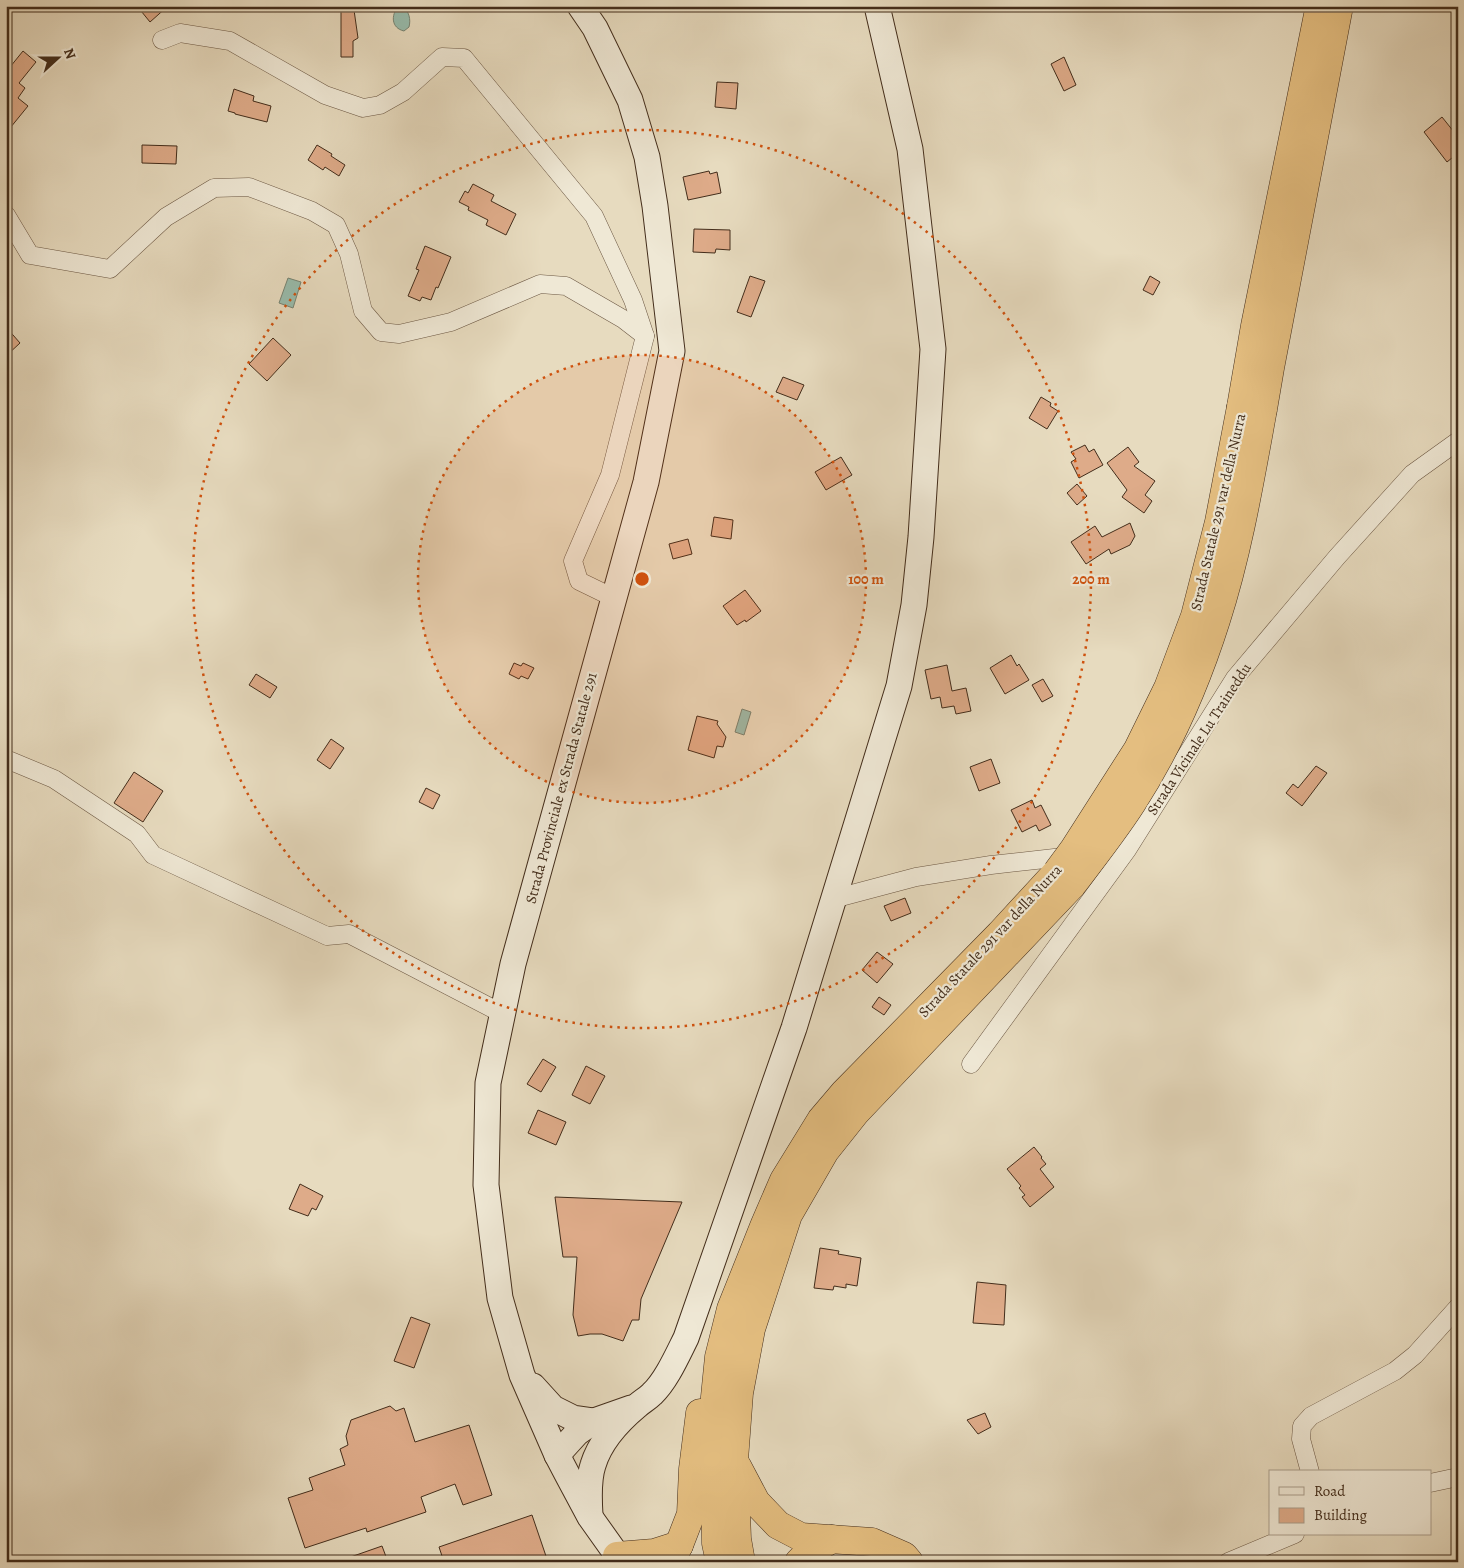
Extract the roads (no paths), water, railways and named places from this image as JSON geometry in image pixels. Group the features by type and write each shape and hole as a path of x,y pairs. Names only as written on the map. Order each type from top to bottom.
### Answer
{"highway":[{"name":"Strada Statale 291 var della Nurra","path":"1252,408 1255,326 1319,6"},
{"name":"Strada Statale 291 var della Nurra","path":"742,1562 737,1540 734,1460 739,1393 751,1329 788,1215 820,1159 856,1112 1064,879 1074,849 1138,749 1168,688 1195,616 1219,522 1252,408 1272,358 1339,6"},
{"name":"Strada Statale 291 var della Nurra","path":"720,1562 716,1543 714,1407 719,1357 731,1309 784,1180 821,1120 844,1094 1000,934 1064,879"},
{"path":"620,1559 654,1553 674,1554 691,1514 692,1470 702,1399 719,1357"},
{"path":"734,1460 756,1502 778,1525 802,1537 872,1542 904,1556 909,1562"},
{"path":"799,1562 808,1553 832,1539"}],"street":[{"name":"Strada Provinciale ex Strada Statale 291","path":"580,6 595,28 630,100 647,157 655,206 672,351 646,482 513,964 488,1083 486,1185 500,1298 522,1375 557,1455 590,1517 620,1559"},
{"path":"557,1455 585,1450 603,1426 636,1407 653,1394 673,1365 686,1338 794,1028 899,686 914,606 921,537 933,349 910,150 877,6"},
{"path":"162,40 180,33 230,41 325,95 362,108 380,105 403,92 442,56 464,58 594,216 633,300 646,336 610,475 573,561 579,581 614,598"},
{"path":"6,215 30,254 110,269 166,217 190,202 214,188 249,187 312,211 336,224 349,254 363,311 381,332 399,334 451,322 540,284 566,286 623,319 646,336"},
{"name":"Strada Vicinale Lu Traineddu","path":"971,1064 1127,850 1235,678 1337,557 1412,474 1458,441"},
{"path":"6,759 54,779 137,834 153,855 327,936 349,934 502,1014"},
{"path":"833,899 916,877 991,865 1127,850"},
{"path":"1309,1470 1301,1439 1302,1426 1311,1416 1395,1371 1415,1355 1458,1307"},
{"path":"522,1375 552,1408 573,1418 603,1426"},
{"path":"590,1517 589,1491 593,1465 600,1449 603,1426"},
{"path":"1432,1483 1458,1477"},
{"path":"1228,1562 1290,1536"}]}
